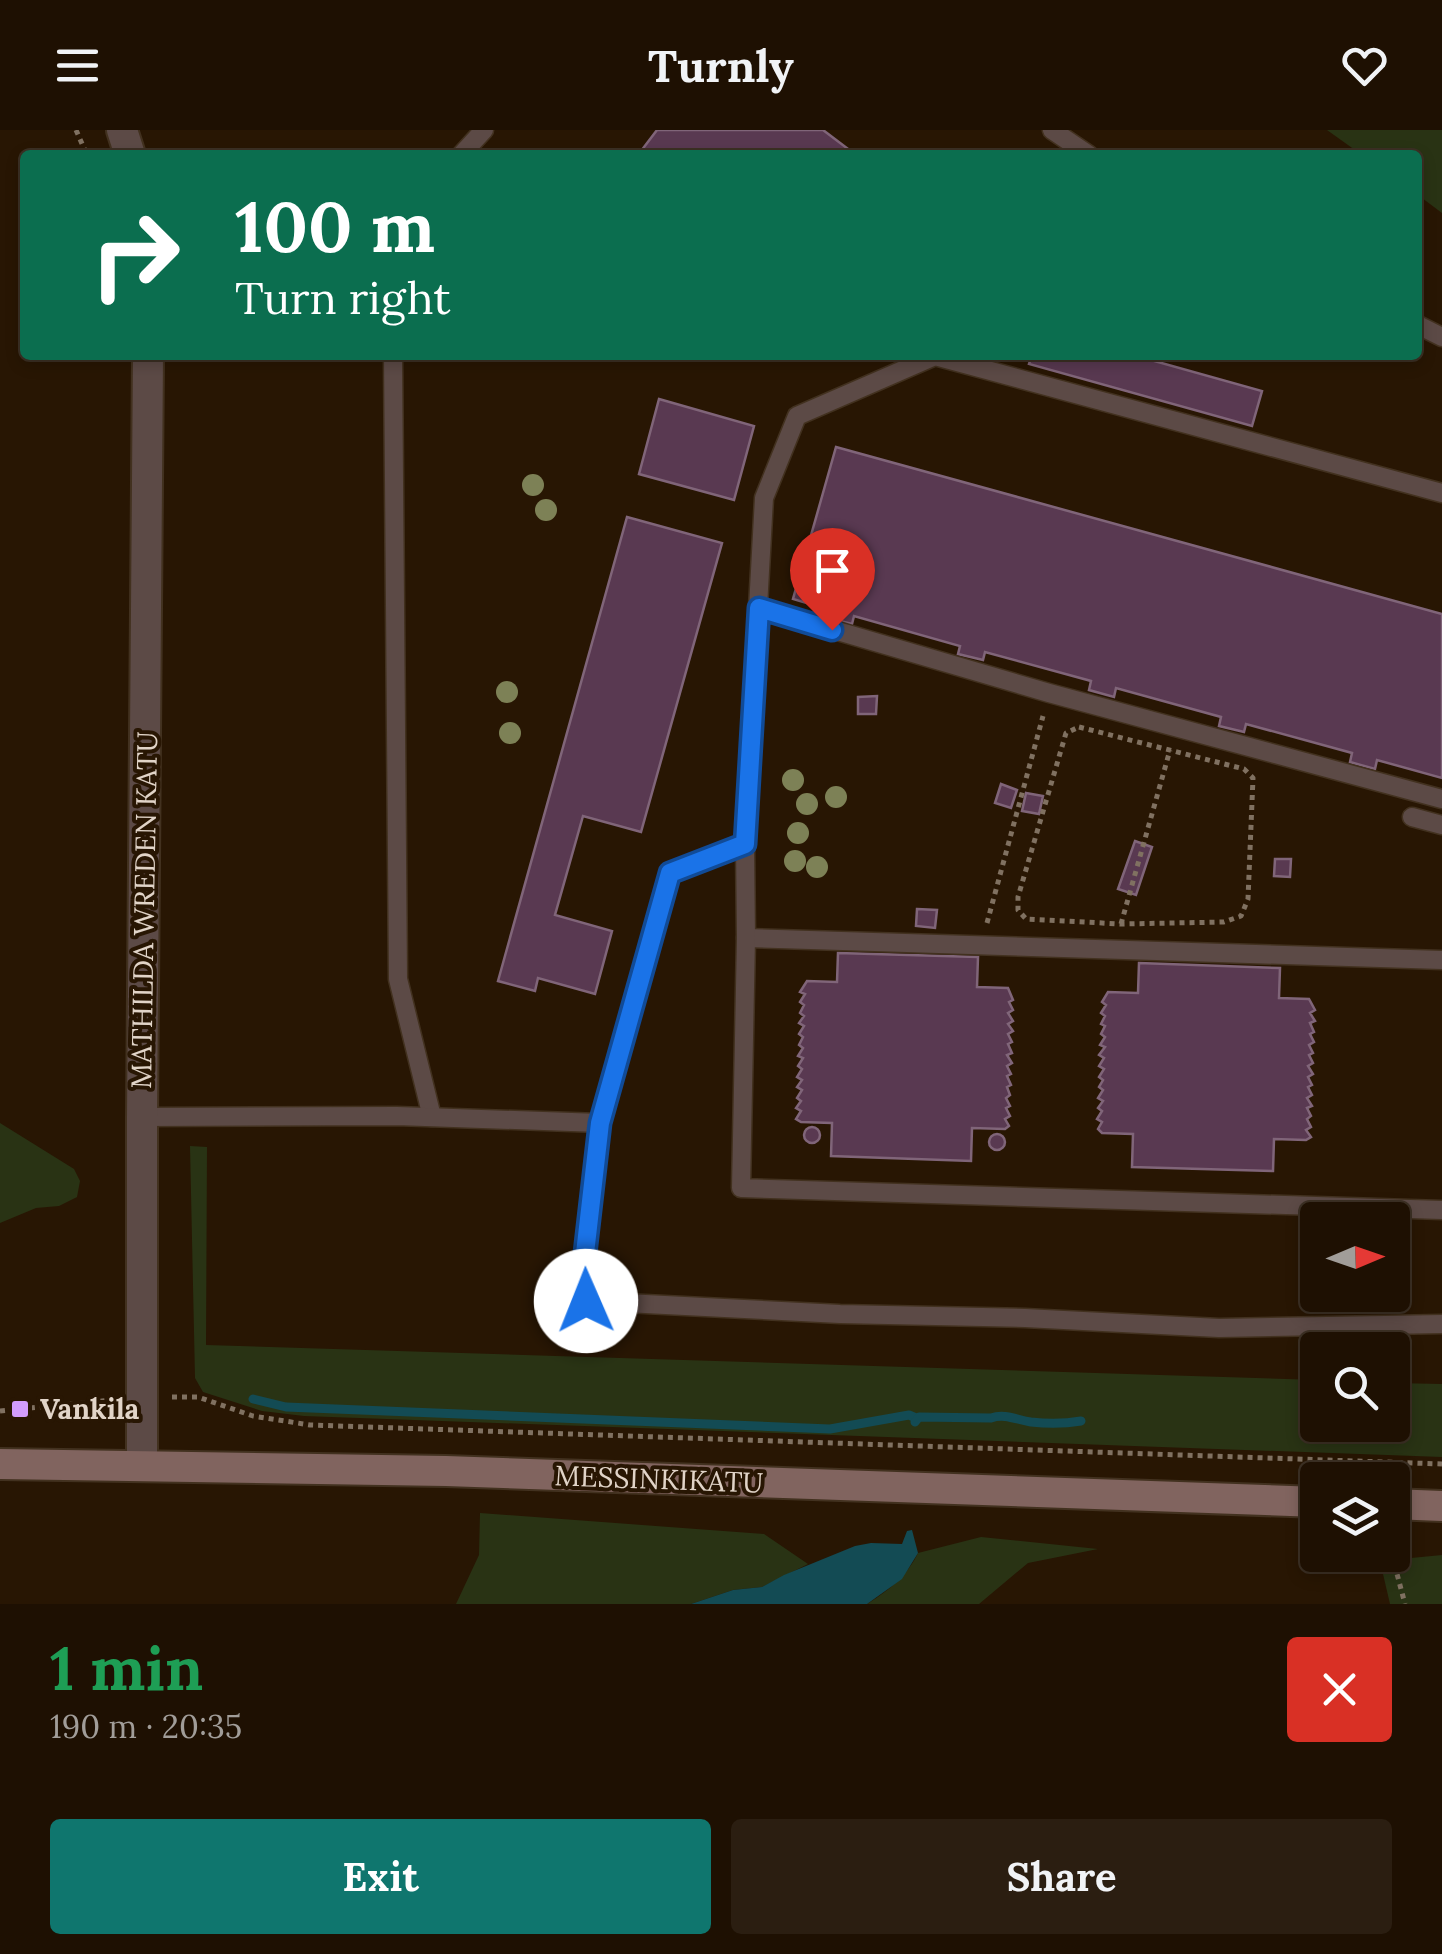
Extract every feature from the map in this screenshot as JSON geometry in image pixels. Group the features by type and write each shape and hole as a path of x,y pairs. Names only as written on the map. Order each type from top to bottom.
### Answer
{"street":[{"name":"MATHILDA WREDEN KATU","path":"142,1466 148,360"},
{"name":"MESSINKIKATU","path":"0,1464 446,1471 1300,1501"},
{"path":"1410,1505 1442,1506"}],"lane":[{"path":"466,150 484,130"},
{"path":"1052,130 1082,150"},
{"path":"392,360 398,980 432,1117"},
{"path":"926,360 797,416 764,498 745,844 741,1188 1442,1210"},
{"path":"950,360 1442,493"},
{"path":"759,608 1049,693 1442,799"},
{"path":"1412,817 1442,825"},
{"path":"745,844 670,873 600,1123 584,1262 586,1301 1219,1328 1442,1324"},
{"path":"746,938 1442,960"},
{"path":"142,1117 432,1117 600,1123"}],"path":[{"path":"981,945 1049,693"},
{"path":"1078,727 1244,769 1253,778 1248,899 1240,916 1224,922 1121,924 1026,919 1018,910 1018,897 1066,733 1078,727"},
{"path":"1121,924 1170,750"},
{"path":"0,1411 198,1397 253,1416 310,1424 1442,1464"},
{"path":"1397,1572 1406,1604"}],"green space":[{"path":"1327,130 1442,130 1442,213 1422,198 1422,150 1355,150"},
{"path":"0,1123 74,1169 80,1181 77,1197 0,1223"},
{"path":"190,1146 207,1147 206,1345 1300,1379 1300,1442 1410,1442 1410,1383 1442,1384 1442,1457 304,1416 262,1411 203,1392 195,1378"},
{"path":"480,1513 764,1534 808,1564 762,1587 733,1590 691,1604 456,1604 479,1555"},
{"path":"981,1537 1098,1549 1028,1563 979,1604 867,1604 909,1569 918,1553"},
{"path":"1442,1555 1442,1604 1390,1604 1383,1572 1410,1572 1410,1558"}],"water":[{"path":"912,1530 918,1553 902,1579 867,1604 691,1604 733,1590 762,1587 855,1546 902,1544 907,1531"}],"building":[{"path":"657,130 823,130 849,150 642,150"},
{"path":"1030,360 1151,360 1262,391 1252,426 1029,364"},
{"path":"659,399 754,426 734,500 639,474"},
{"path":"836,447 1442,614 1442,778 1377,760 1375,769 1350,762 1352,753 1246,724 1244,732 1219,726 1221,717 1116,688 1114,697 1089,690 1091,681 985,652 983,660 958,654 960,646 854,616 852,624 828,618 830,610 793,599"},
{"path":"627,517 722,543 641,832 583,816 555,915 612,931 595,994 538,978 535,991 498,981"},
{"path":"877,696 876,714 858,714 858,697"},
{"path":"1001,784 1017,790 1011,808 995,803"},
{"path":"1026,793 1043,796 1039,814 1022,811"},
{"path":"1135,841 1152,847 1136,895 1118,889"},
{"path":"1275,859 1291,859 1290,877 1274,876"},
{"path":"917,909 937,910 935,928 916,926"},
{"path":"838,953 978,957 977,987 1008,988 1013,1000 1009,1002 1013,1010 1008,1013 1013,1021 1008,1024 1013,1031 1008,1034 1012,1053 1007,1055 1012,1063 1007,1066 1011,1085 1007,1087 1010,1095 1006,1098 1010,1106 1006,1108 1010,1116 1005,1119 1009,1126 972,1128 971,1161 831,1156 832,1123 796,1119 801,1111 796,1108 801,1101 797,1098 802,1090 797,1087 802,1080 797,1077 803,1058 798,1056 803,1048 799,1045 803,1037 799,1034 804,1026 799,1023 804,1016 800,1013 804,1005 800,1002 805,994 800,992 807,981 837,982"},
{"path":"1139,963 1280,968 1279,998 1309,999 1315,1010 1310,1013 1315,1021 1310,1023 1314,1042 1309,1045 1313,1053 1309,1055 1313,1063 1308,1066 1313,1074 1308,1077 1312,1095 1307,1098 1312,1106 1307,1108 1311,1127 1306,1130 1311,1137 1274,1139 1273,1171 1132,1167 1133,1134 1102,1133 1098,1129 1102,1122 1097,1119 1102,1111 1098,1108 1103,1101 1098,1098 1103,1090 1099,1077 1104,1069 1099,1066 1104,1058 1099,1055 1105,1047 1100,1045 1105,1037 1101,1034 1105,1026 1101,1024 1105,1016 1101,1013 1106,1005 1102,1002 1108,992 1138,993"},
{"path":"812,1127 820,1135 812,1143 804,1135"},
{"path":"997,1134 1005,1142 997,1150 989,1142"}],"waterway":[{"path":"253,1399 286,1407 830,1429 909,1415 916,1418"},
{"path":"915,1422 919,1417 1001,1416 1044,1423 1081,1421"}],"place":[{"name":"Vankila","path":"20,1409"}],"route":[{"path":"586,1301 584,1262 600,1123 670,873 745,844 759,608 832,630"}]}
